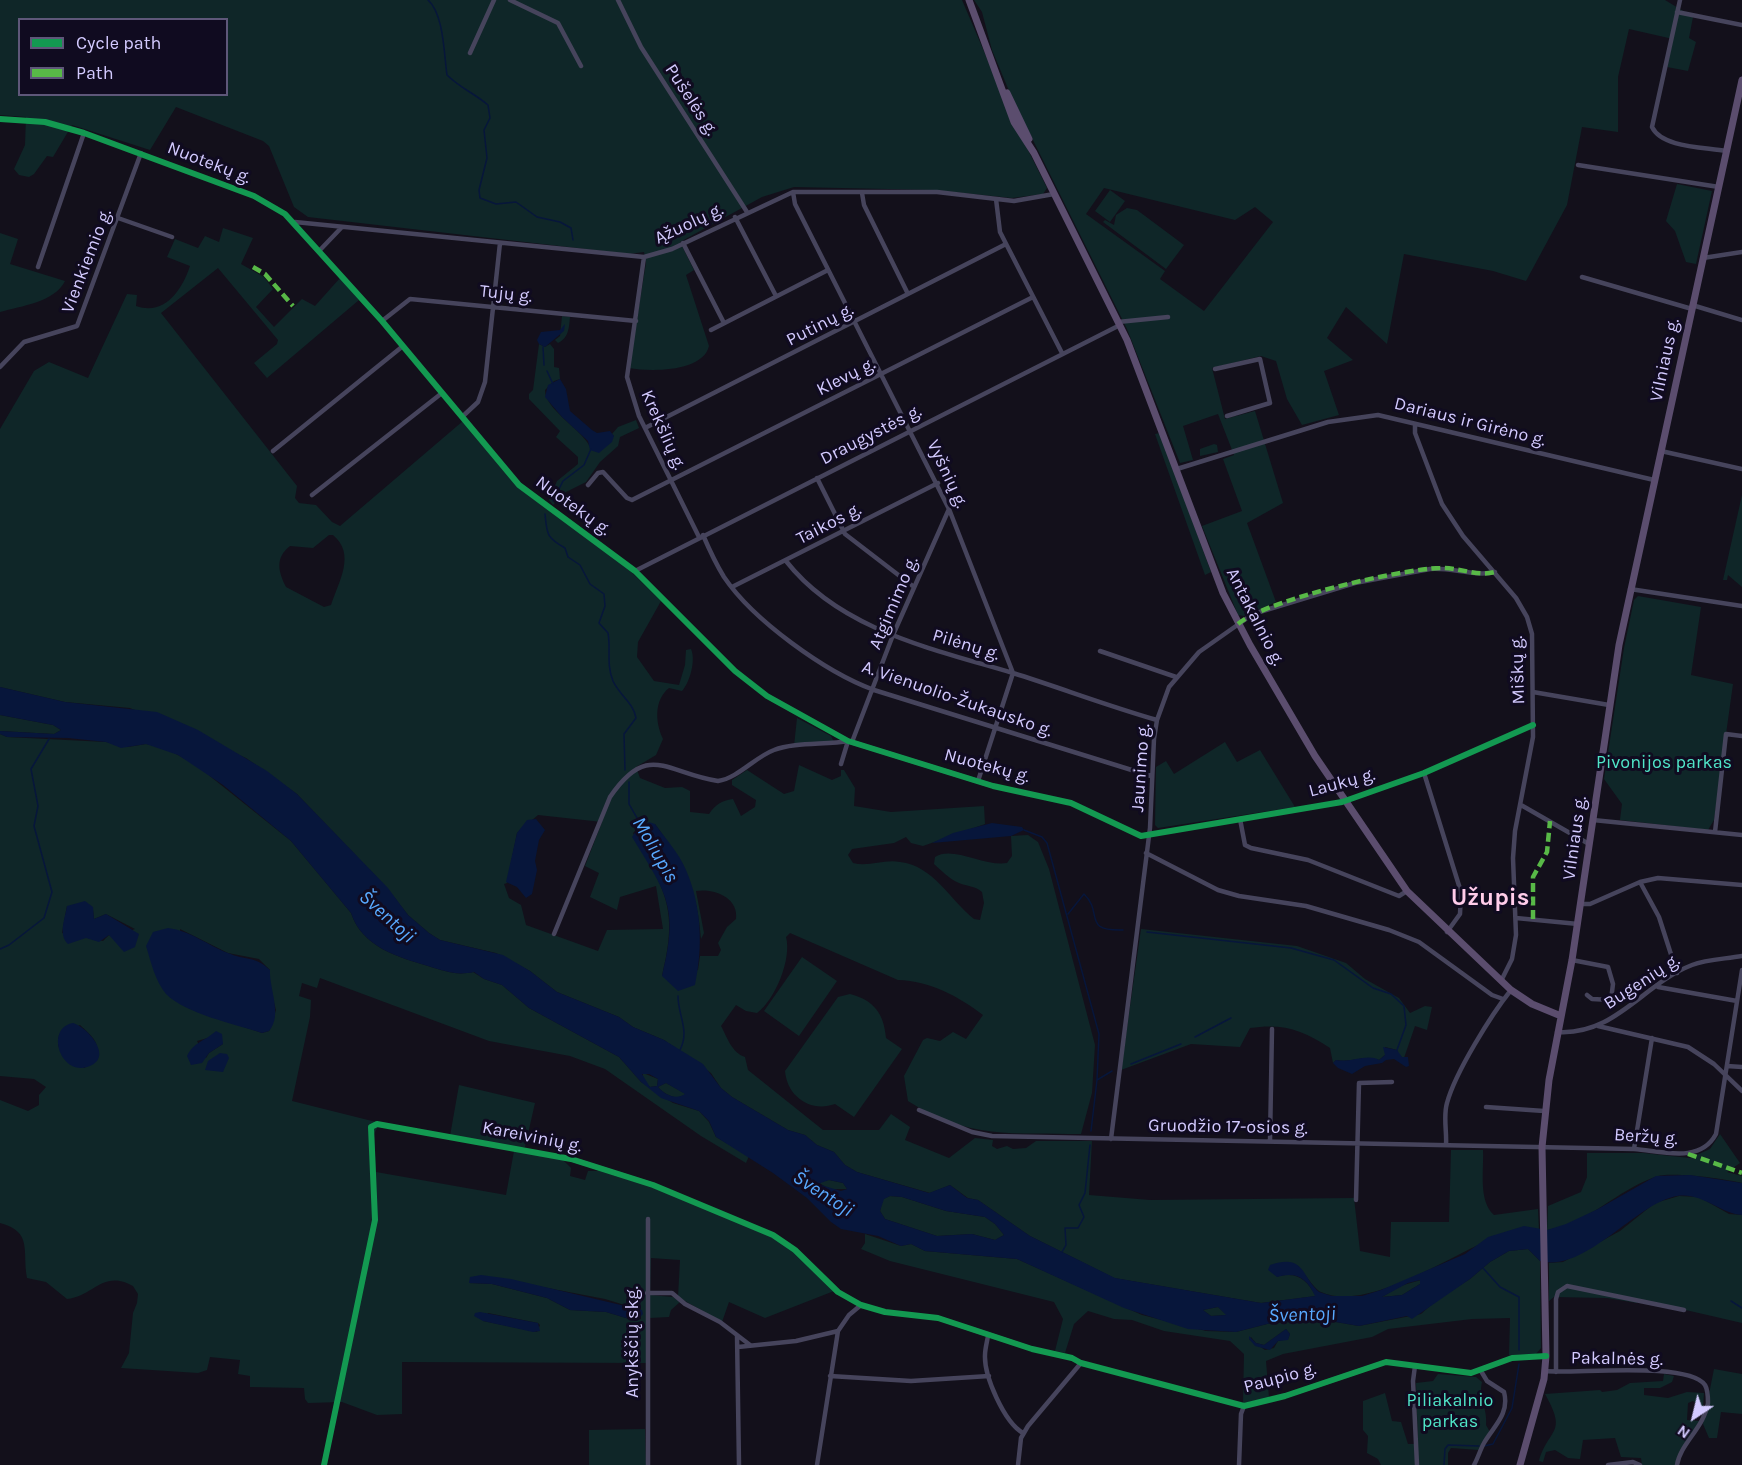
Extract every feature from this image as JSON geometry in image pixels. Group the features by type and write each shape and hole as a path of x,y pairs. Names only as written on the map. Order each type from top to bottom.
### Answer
{"main road":[{"name":"Antakalnio g.","path":"969,0 1014,122 1034,153 1119,323 1223,593 1238,624 1315,756 1407,891 1447,932 1511,990 1532,1004 1561,1016"},
{"name":"Vilniaus g.","path":"1520,1465 1545,1371 1542,1147 1544,1111 1578,924 1609,705 1630,589 1726,151 1738,116 1742,80"}],"street":[{"path":"470,53 494,0"},
{"path":"510,0 558,23 581,66"},
{"name":"Pušelės g.","path":"618,0 641,47 747,212"},
{"path":"1680,0 1652,127 1656,135 1665,140 1726,151"},
{"path":"1677,12 1742,25"},
{"name":"Nuotekų g.","path":"0,119 38,121 84,134 254,196 278,209 294,222 320,250 531,495 635,571 735,671 766,696 850,742 978,782 1071,802 1089,809 1134,834 1149,834"},
{"path":"38,267 84,134"},
{"name":"Vienkiemio g.","path":"0,367 24,342 77,326 141,153"},
{"path":"1578,165 1719,187"},
{"name":"Ąžuolų g.","path":"294,222 644,257 658,255 735,217 793,192 937,192 1022,200 1054,194"},
{"name":"Vyšnių g.","path":"793,192 795,204 950,509 1013,673"},
{"path":"862,193 864,205 908,294"},
{"path":"996,199 998,225 1006,244 1062,353"},
{"path":"735,217 776,296"},
{"path":"118,218 172,237"},
{"path":"320,250 342,227"},
{"path":"462,417 474,406 483,391 500,243"},
{"path":"683,243 724,323"},
{"name":"Putinų g.","path":"645,428 1006,244"},
{"path":"1703,258 1742,252"},
{"name":"Krekšlių g.","path":"644,257 627,377 632,398 645,428 701,536"},
{"path":"711,330 828,270"},
{"path":"1582,277 1742,320"},
{"name":"Klevų g.","path":"588,485 598,473 603,472 627,498 632,500 1034,297"},
{"name":"Tujų g.","path":"382,321 410,299 636,321"},
{"path":"1119,323 1168,317"},
{"name":"Draugystės g.","path":"635,571 1119,323"},
{"path":"273,451 403,346"},
{"path":"1215,369 1260,359 1270,403 1227,416"},
{"path":"312,495 442,393"},
{"name":"Dariaus ir Girėno g.","path":"1177,470 1343,418 1385,415 1654,480"},
{"name":"Miškų g.","path":"1415,424 1415,433 1442,504 1455,526 1495,572 1527,617 1532,634 1533,725 1515,831 1513,858 1516,918 1512,959 1501,981"},
{"path":"1661,451 1742,469"},
{"path":"817,478 843,531 914,587"},
{"name":"Taikos g.","path":"732,587 938,483"},
{"name":"Atgimimo g.","path":"841,764 893,635 950,509"},
{"name":"A. Vienuolio-Žukausko g.","path":"701,536 732,587 790,642 872,689 1151,776"},
{"name":"Pilėnų g.","path":"786,561 824,597 855,617 893,635 1157,720"},
{"name":"Jaunimo g.","path":"1111,1139 1149,834 1151,776 1157,720 1162,703 1176,676 1199,652 1238,624 1263,610 1355,583 1442,568 1495,572"},
{"path":"1630,589 1742,606"},
{"path":"1100,651 1176,676"},
{"path":"978,782 1013,673"},
{"path":"1533,692 1609,705"},
{"name":"Laukų g.","path":"1149,834 1346,801 1424,773 1533,725"},
{"path":"1715,832 1726,734 1742,736"},
{"path":"554,934 610,796 618,785 649,763 718,781 727,780 740,769 774,750 850,742"},
{"path":"1424,773 1461,892 1460,914 1447,932"},
{"path":"1521,806 1589,844"},
{"path":"1240,819 1245,845 1251,848 1308,860 1399,896 1407,891"},
{"path":"1593,820 1742,835"},
{"path":"1146,853 1167,866 1218,890 1306,906 1389,930 1419,942 1492,995 1503,999"},
{"path":"1581,904 1600,901 1640,882 1658,878 1742,885"},
{"path":"1640,882 1659,917 1677,973"},
{"path":"1516,918 1578,924"},
{"name":"Bugenių g.","path":"1557,1032 1573,1032 1597,1026 1622,1014 1677,973 1691,966 1742,956"},
{"path":"1572,960 1608,967 1612,976 1611,1000 1592,999 1587,995"},
{"name":"Beržų g.","path":"1542,1147 1634,1149 1688,1154 1705,1149 1716,1134 1742,970"},
{"path":"1658,987 1737,1000"},
{"path":"1446,1145 1448,1100 1491,1016 1511,990"},
{"path":"1597,1026 1697,1051 1742,1090"},
{"path":"1270,1141 1272,1029"},
{"path":"1634,1149 1652,1038"},
{"path":"1727,1066 1742,1067"},
{"path":"1356,1200 1359,1083 1392,1082"},
{"path":"1486,1107 1544,1111"},
{"name":"Gruodžio 17-osios g.","path":"919,1110 979,1134 1111,1139 1542,1147"},
{"name":"Kareivinių g.","path":"324,1465 375,1220 371,1127 377,1124 571,1159 653,1185 773,1235 795,1250 838,1292 861,1305 885,1312 938,1318 988,1336"},
{"name":"Anykščių skg.","path":"648,1219 648,1465"},
{"path":"1556,1372 1557,1296 1566,1286 1684,1310"},
{"path":"647,1293 672,1293 685,1304 720,1322 750,1345"},
{"path":"817,1465 838,1331 849,1315 861,1305"},
{"path":"738,1347 796,1341 838,1331"},
{"path":"737,1335 739,1465"},
{"path":"988,1336 984,1355 989,1376 1005,1415 1023,1433"},
{"name":"Paupio g.","path":"988,1336 1244,1406 1285,1396 1379,1363 1392,1361 1466,1373 1481,1371 1512,1358 1546,1356"},
{"path":"1018,1465 1023,1433 1048,1400 1081,1363"},
{"path":"1415,1366 1413,1381 1418,1465"},
{"name":"Pakalnės g.","path":"1545,1371 1632,1369 1692,1377 1702,1382 1707,1390 1706,1409 1677,1465"},
{"path":"1474,1465 1484,1443 1501,1419 1506,1395 1487,1381 1481,1371"},
{"path":"830,1376 911,1381 989,1376"},
{"path":"1239,1465 1240,1414 1244,1406"},
{"path":"1608,1465 1633,1462 1640,1465"}],"green space":[{"path":"0,0 962,0 1016,126 1047,188 1043,194 1012,198 934,190 794,187 762,197 680,242 694,270 686,275 709,346 705,355 697,361 675,368 650,370 629,368 646,263 644,252 629,254 308,217 294,207 269,146 263,141 176,107 150,150 72,125 53,157 47,156 34,174 29,177 19,175 14,169 25,145 26,117 0,115"},
{"path":"974,0 1665,0 1693,17 1689,38 1696,42 1688,71 1667,67 1673,39 1629,29 1618,77 1618,132 1582,127 1567,205 1526,281 1493,271 1404,254 1387,344 1346,307 1327,338 1353,360 1324,371 1339,415 1302,425 1287,399 1276,361 1261,356 1212,368 1225,419 1255,411 1283,503 1247,523 1276,602 1244,616 1238,615 1202,526 1242,511 1223,459 1234,455 1218,414 1183,426 1193,460 1180,463 1127,329 1012,98 992,50 982,12","holes":["1104,188 1235,220 1255,207 1273,222 1204,311 1160,279 1165,271 1086,214"]},
{"path":"1677,184 1712,191 1696,264 1686,262 1675,231 1666,221"},
{"path":"1110,190 1125,201 1110,222 1095,211"},
{"path":"1127,208 1137,210 1184,245 1166,269 1103,222 1105,220 1114,225 1116,215"},
{"path":"223,228 253,238 241,264 264,277 273,289 256,307 274,327 302,299 315,306 340,278 359,300 267,378 254,363 277,344 278,340 218,268 161,313 297,486 295,498 299,503 316,505 332,522 340,526 463,421 524,492 622,563 661,601 638,642 637,657 654,681 679,685 685,665 686,650 691,649 692,665 682,691 669,688 658,705 658,726 663,739 656,755 636,767 640,778 665,788 682,787 690,791 690,812 709,814 719,804 733,799 741,816 755,807 756,800 732,785 732,780 747,770 784,794 794,791 799,765 832,780 841,776 841,770 844,770 855,788 854,806 891,812 984,806 985,824 923,846 911,843 906,837 894,843 852,849 848,855 853,863 894,861 923,870 974,919 980,920 984,903 982,892 949,877 934,864 935,857 950,853 989,862 1007,863 1012,856 1011,836 1028,835 1038,842 1049,869 1095,1045 1092,1093 1081,1134 1013,1133 971,1128 929,1113 908,1101 904,1076 923,1040 927,1038 940,1041 953,1032 966,1039 983,1015 943,991 921,983 898,980 790,933 786,937 787,956 784,967 770,999 757,1013 746,1011 736,1005 721,1026 733,1048 745,1057 748,1070 823,1130 879,1130 891,1114 910,1127 905,1140 949,1158 975,1138 993,1140 992,1146 997,1149 1007,1146 1013,1149 1026,1148 1036,1141 1092,1141 1089,1195 1150,1200 1354,1198 1360,1251 1390,1257 1391,1222 1449,1222 1451,1150 1483,1150 1484,1194 1489,1209 1494,1215 1538,1209 1539,1230 1483,1243 1400,1283 1358,1295 1338,1296 1321,1292 1297,1265 1276,1277 1290,1275 1300,1278 1316,1296 1261,1303 1114,1278 1030,1236 978,1200 968,1198 950,1185 930,1193 857,1172 845,1165 834,1152 817,1145 805,1135 788,1130 732,1097 721,1088 711,1073 664,1040 633,1027 619,1017 557,992 530,971 496,953 440,940 408,915 387,888 297,794 246,758 130,708 65,702 0,687 0,429 34,371 49,362 88,378 127,294 137,295 136,306 146,308 156,307 171,299 182,284 190,266 167,257 175,239 198,248 205,236 219,242","holes":["329,535 333,535 340,542 345,559 331,605 324,607 286,587 279,565 282,555 290,546 313,548","538,815 602,822 585,866 599,873 590,897 617,910 620,897 656,886 663,929 607,930 598,951 526,925 521,905 509,898 504,884 507,883 517,833","655,824 681,865 696,905 701,939 704,933 696,891 710,891 724,896 736,911 736,919 727,927 718,943 721,950 718,956 700,956 698,970 662,976 667,953 669,916 661,886 633,833 641,825"]},
{"path":"0,233 18,239 10,264 65,281 54,294 37,302 0,312"},
{"path":"562,316 570,317 568,332 558,343 555,340 560,336"},
{"path":"539,344 545,347 550,344 554,349 554,367 559,368 560,379 554,381 545,390 547,397 557,412 586,440 590,447 614,436 612,434 618,427 636,420 639,428 620,437 618,446 600,462 586,482 566,492 553,505 549,500 557,481 578,464 578,457 556,437 560,431 529,399 529,394 533,390"},
{"path":"1160,433 1211,572 1205,575 1155,434"},
{"path":"1217,445 1218,452 1200,456 1200,449"},
{"path":"1742,495 1742,587 1728,575 1727,580 1723,580"},
{"name":"Pivonijos parkas","path":"1638,596 1701,607 1691,675 1733,684 1714,820 1708,830 1620,820 1622,804 1604,779 1624,648 1634,600"},
{"path":"0,715 53,725 61,730 54,734 0,731"},
{"path":"797,718 831,736 834,742 794,746"},
{"path":"0,734 7,737 106,742 128,747 146,744 165,748 196,765 291,841 351,913 363,934 382,949 405,959 450,972 473,972 484,979 502,985 529,1008 619,1057 641,1082 673,1103 699,1111 709,1122 716,1137 749,1156 746,1163 701,1136 605,1069 570,1056 489,1041 320,978 317,988 302,983 299,996 311,1000 310,1017 292,1101 380,1123 374,1134 376,1172 506,1195 514,1151 563,1160 571,1168 570,1176 585,1180 588,1171 600,1171 665,1191 770,1236 795,1251 834,1291 765,1318 729,1302 722,1322 678,1297 680,1260 651,1258 650,1295 673,1297 680,1302 671,1310 669,1317 649,1318 649,1363 402,1362 402,1414 377,1415 342,1402 308,1403 305,1399 304,1388 250,1387 250,1376 238,1374 240,1360 210,1357 207,1370 198,1373 121,1368 129,1353 133,1313 137,1303 138,1294 133,1286 114,1280 67,1299 46,1282 27,1278 22,1237 17,1231 0,1223 0,1100 28,1111 39,1105 39,1095 46,1087 34,1079 0,1076","holes":["67,906 93,910 94,919 106,914 135,929 113,937 109,935 103,941 62,933","180,929 228,953 259,959 270,970 269,984 276,1010 269,1031 262,1033 188,1008","80,1025 97,1045 96,1061 84,1068 58,1046 59,1035","211,1037 223,1044 209,1053 206,1058 197,1041","501,1279 605,1299 641,1310 641,1319 636,1321 606,1312 570,1310 547,1298 492,1284 469,1283","488,1313 538,1323 540,1325 537,1332 483,1321"]},
{"path":"1225,742 1237,762 1260,750 1295,807 1158,828 1155,825 1156,767 1166,761 1174,774"},
{"path":"1141,929 1297,946 1346,963 1365,979 1399,998 1410,1013 1425,1006 1432,1007 1427,1030 1415,1026 1404,1058 1398,1055 1397,1050 1385,1047 1385,1055 1379,1060 1368,1058 1336,1060 1333,1063 1330,1048 1302,1032 1273,1026 1250,1028 1240,1047 1191,1044 1121,1070"},
{"path":"802,957 837,981 799,1036 764,1011"},
{"path":"850,994 865,1000 876,1009 883,1022 886,1038 902,1049 854,1117 835,1104 817,1106 801,1100 790,1088 785,1071 838,997"},
{"path":"643,1073 658,1079 657,1086 650,1087 643,1080"},
{"path":"666,1083 686,1094 678,1097 667,1095 658,1087"},
{"path":"459,1085 535,1103 525,1147 514,1148 450,1136"},
{"path":"1720,1134 1740,1163 1727,1172 1742,1176 1742,1183 1685,1175 1662,1175 1641,1183 1576,1221 1547,1230 1548,1206 1581,1192 1587,1177 1587,1153 1643,1153 1690,1158 1710,1149"},
{"path":"829,1180 843,1183 847,1189 830,1189 817,1182"},
{"path":"890,1196 902,1197 946,1211 985,1217 1004,1235 995,1240 972,1234 937,1236 885,1219 880,1211 883,1199"},
{"path":"1679,1196 1699,1197 1729,1214 1742,1215 1742,1323 1638,1299 1637,1303 1607,1298 1554,1297 1549,1301 1549,1263 1563,1262 1620,1231 1655,1203"},
{"path":"865,1234 901,1246 911,1244 925,1251 1017,1259 1142,1315 1206,1331 1236,1332 1271,1323 1302,1321 1330,1321 1359,1326 1421,1314 1490,1262 1509,1251 1528,1249 1540,1261 1541,1348 1536,1354 1509,1355 1510,1318 1472,1319 1388,1329 1372,1337 1283,1354 1266,1361 1269,1398 1243,1403 1244,1354 1230,1341 1164,1331 1132,1320 1114,1319 1088,1311 1074,1324 1065,1353 1055,1351 1063,1319 1054,1302 890,1261 861,1249 865,1243","holes":["1286,1329 1290,1334 1288,1339 1278,1341 1274,1348 1265,1350 1249,1339 1251,1337 1256,1343 1264,1345"]},
{"path":"1421,1280 1420,1284 1402,1295 1382,1297 1400,1286"},
{"path":"1218,1307 1227,1315 1211,1316 1203,1310"},
{"path":"1714,1369 1742,1374 1742,1414 1721,1412 1717,1438 1709,1438 1703,1424"},
{"name":"Piliakalnio parkas","path":"1438,1374 1476,1377 1482,1382 1481,1393 1486,1425 1490,1432 1479,1450 1451,1448 1448,1453 1448,1465 1381,1465 1378,1459 1367,1453 1368,1436 1363,1430 1363,1401 1385,1393 1392,1421 1401,1422 1408,1444 1418,1444 1416,1383 1433,1381"},
{"path":"1664,1374 1674,1376 1672,1382 1660,1388 1644,1388 1644,1395 1668,1398 1687,1392 1704,1393 1703,1408 1693,1401 1688,1403 1687,1420 1700,1421 1676,1465 1642,1465 1641,1458 1621,1457 1615,1438 1583,1440 1580,1459 1568,1458 1555,1450 1546,1452 1543,1462 1539,1461 1556,1424 1552,1407 1545,1394 1617,1390 1630,1383 1663,1381"},
{"path":"645,1429 646,1465 589,1465 589,1430"}],"water":[{"path":"565,324 564,331 545,347 539,344 537,340 541,332 560,330"},
{"path":"560,379 566,389 570,411 597,433 610,431 614,436 612,442 599,453 590,450 588,441 562,417 545,397 548,385"},
{"name":"Šventoji","path":"0,687 65,702 157,712 198,730 267,771 297,794 388,888 408,915 440,940 503,955 530,971 557,992 619,1017 633,1027 664,1040 703,1064 721,1088 732,1097 788,1130 805,1135 817,1145 834,1152 845,1165 857,1172 929,1193 950,1185 967,1198 978,1200 1030,1236 1115,1278 1261,1303 1315,1296 1304,1280 1290,1275 1277,1277 1268,1270 1270,1265 1290,1262 1301,1268 1319,1292 1332,1296 1362,1296 1465,1254 1488,1237 1524,1226 1547,1230 1566,1224 1598,1209 1656,1176 1690,1175 1742,1183 1742,1215 1726,1211 1694,1197 1677,1196 1644,1211 1592,1248 1575,1257 1557,1262 1540,1261 1528,1249 1509,1251 1490,1262 1470,1279 1412,1319 1407,1316 1359,1326 1330,1321 1271,1323 1236,1332 1188,1329 1124,1308 1017,1259 925,1251 911,1244 901,1246 878,1236 841,1229 807,1198 773,1173 716,1137 709,1121 699,1111 661,1098 641,1082 619,1057 529,1008 502,985 484,979 474,972 451,972 405,959 372,942 363,934 351,913 291,841 223,785 178,755 146,744 121,748 106,742 68,738 7,737 0,734 0,731 54,734 61,730 53,725 0,715","holes":["642,1074 649,1074 658,1079 657,1086 650,1087","666,1083 685,1094 674,1097 658,1087","829,1180 843,1183 847,1189 841,1191 818,1184","890,1196 902,1197 946,1211 985,1217 1004,1235 995,1240 972,1234 937,1236 885,1219 880,1211 884,1199","1420,1280 1420,1284 1402,1295 1382,1297 1408,1283","1218,1307 1226,1315 1211,1316 1203,1310"]},
{"path":"536,819 545,830 539,840 535,861 537,870 532,894 526,898 517,887 506,882 517,833 527,820"},
{"path":"649,822 655,824 683,864 698,913 700,942 695,985 678,991 662,976 669,934 666,902 654,873 632,837 638,828"},
{"path":"992,823 1022,827 1024,830 1011,836 932,843 953,833"},
{"path":"85,901 93,907 94,919 106,914 139,934 135,947 124,952 109,935 99,942 86,938 68,944 63,936 67,906"},
{"path":"168,928 184,932 220,950 254,960 270,970 275,1017 269,1031 262,1033 211,1018 186,1007 166,994 156,977 146,946 153,932"},
{"path":"73,1023 92,1037 99,1051 99,1057 95,1063 87,1067 77,1068 69,1064 59,1050 60,1033 64,1027"},
{"path":"216,1031 222,1034 223,1044 209,1053 202,1063 191,1065 187,1056 190,1051"},
{"path":"1383,1047 1397,1050 1402,1057 1408,1057 1409,1066 1406,1067 1394,1059 1386,1060 1365,1066 1352,1074 1338,1068 1333,1063 1336,1060 1370,1057 1379,1060 1385,1055"},
{"path":"220,1053 227,1054 229,1058 223,1072 205,1070 208,1061"},
{"path":"481,1275 511,1279 642,1310 643,1314 636,1321 606,1312 570,1310 547,1298 492,1284 469,1283 470,1277"},
{"path":"475,1313 538,1323 540,1331 533,1332 483,1321 474,1316"},
{"path":"1286,1329 1290,1334 1288,1340 1278,1341 1270,1350 1255,1346 1249,1339 1249,1336 1256,1343 1264,1345"}],"waterway":[{"name":"Moliupis","path":"428,0 433,6 440,25 447,75 488,105 490,118 484,130 487,158 479,190 480,198 496,204 516,202 537,217 560,222 571,228 573,240"},
{"name":"Moliupis","path":"543,347 544,365"},
{"name":"Moliupis","path":"547,371 553,384"},
{"name":"Moliupis","path":"553,501 563,481 584,465 591,449"},
{"name":"Moliupis","path":"545,514 547,531 551,538 565,548 568,557 580,565 590,584 604,594 605,606 599,623 608,633 611,675 636,718 624,734 625,770"},
{"path":"0,949 9,945 44,918 52,892 34,826 38,806 31,769 49,739"},
{"name":"Moliupis","path":"629,782 629,804 641,825"},
{"path":"1024,830 1042,837 1047,843 1099,1034 1091,1131"},
{"path":"1068,914 1084,894 1090,901 1097,924 1110,930 1123,930"},
{"path":"1147,932 1291,948 1334,960 1373,988 1391,994 1404,1006 1406,1025 1397,1050"},
{"name":"Moliupis","path":"678,996 684,1029 680,1050"},
{"path":"1195,1037 1231,1018"},
{"path":"1131,1064 1181,1044"},
{"path":"1097,1080 1112,1071"},
{"path":"1062,1252 1066,1245 1065,1228 1078,1228 1084,1217 1079,1205 1085,1193 1090,1145"},
{"path":"1483,1268 1500,1287 1519,1297 1519,1350"},
{"path":"1731,1301 1742,1308"},
{"path":"1484,1446 1493,1444 1512,1408 1519,1364"},
{"path":"1444,1465 1445,1449 1448,1445 1479,1446"}],"marked path":[{"path":"253,267 265,274 293,306"},
{"path":"1238,624 1275,605 1366,580 1440,568 1481,573 1495,572"},
{"path":"1533,919 1533,877 1547,852 1550,821"},
{"path":"1688,1154 1742,1173"}],"cycle path":[{"path":"0,119 45,122 84,133 254,196 285,214 382,321 519,485 635,571 735,671 767,696 848,741 993,786 1071,803 1141,836 1342,802 1424,773 1533,725"},
{"path":"324,1465 375,1220 371,1127 377,1124 571,1159 653,1185 773,1235 795,1250 838,1292 861,1305 885,1312 938,1318 1032,1349 1244,1406 1285,1396 1386,1362 1471,1373 1512,1358 1546,1356"}],"district":[{"name":"Užupis","path":"1490,898"}]}
